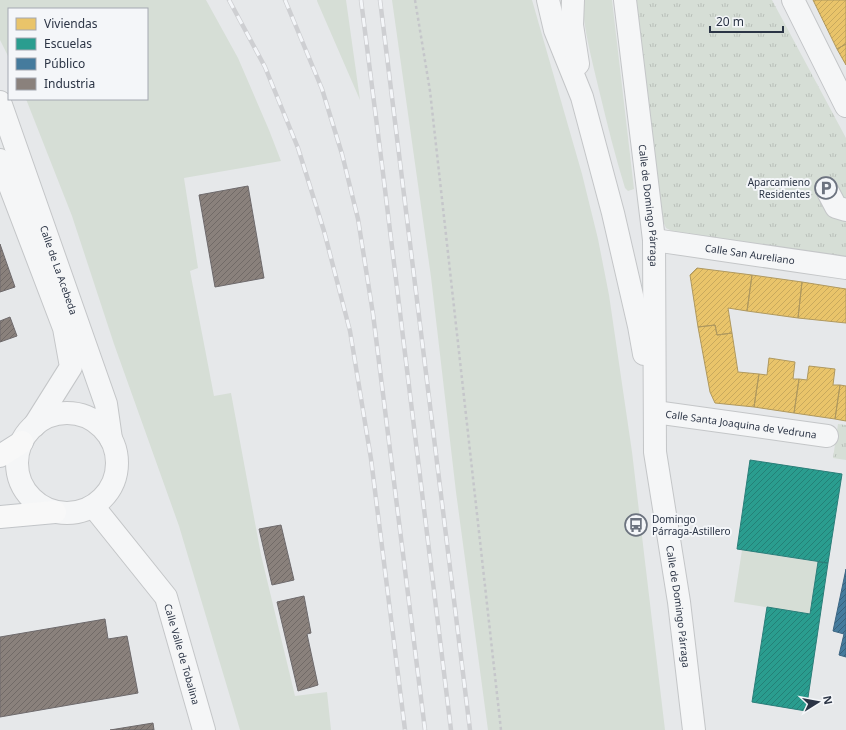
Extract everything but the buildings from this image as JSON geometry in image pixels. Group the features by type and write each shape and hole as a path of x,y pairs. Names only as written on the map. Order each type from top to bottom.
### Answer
{"main road":[{"path":"0,456 27,434"},
{"path":"0,516 54,512"}],"street":[{"name":"Calle de Domingo Párraga","path":"548,0 555,30 582,97"},
{"name":"Calle de Domingo Párraga","path":"573,0 572,26 582,97 613,213 639,326 655,412"},
{"name":"Calle de Domingo Párraga","path":"624,0 654,240 655,452 679,602 694,730"},
{"path":"793,0 846,106"},
{"name":"Calle de La Acebeda","path":"0,102 106,404 111,440"},
{"name":"Calle de La Acebeda","path":"0,160 64,328 71,367 27,434"},
{"path":"826,188 836,206 846,210"},
{"name":"Calle San Aureliano","path":"654,240 846,268"},
{"name":"Calle Santa Joaquina de Vedruna","path":"655,412 827,436"},
{"path":"61,413 79,414 100,425 111,440 117,459 113,484 106,495 93,506 72,513 54,512 38,504 29,496 21,482 17,464 27,434 45,418 61,413"},
{"name":"Calle Valle de Tobalina","path":"93,506 166,597 204,730"}],"path":[{"path":"415,0 430,91 501,730"}],"green space":[{"path":"0,0 206,0 238,58 281,161 184,178 198,268 190,271 214,396 231,393 261,555 295,696 327,692 331,730 240,730 179,526 114,344 72,216 26,100 148,100 148,8 8,8 8,56 0,40"},
{"path":"346,0 360,100 317,1"},
{"path":"392,0 532,0 582,174 598,239 609,295 632,452 665,730 488,730 456,492 431,277"},
{"path":"582,0 612,0 634,189 628,191 625,188 618,164 591,57 586,34"},
{"path":"635,0 772,0 846,138 846,259 678,234 666,228 661,217"},
{"path":"838,424 846,425 846,460 833,458"},
{"path":"742,550 818,562 810,614 734,602"}],"railway":[{"path":"229,0 265,67 298,148 324,231 350,331 371,459 405,730"},
{"path":"285,0 322,89 342,154 358,219 373,314 425,730"},
{"path":"361,0 451,730"},
{"path":"380,0 470,730"}],"place":[{"name":"Aparcamieno Residentes","path":"826,188"},
{"name":"Domingo Párraga-Astillero","path":"636,525"}]}
